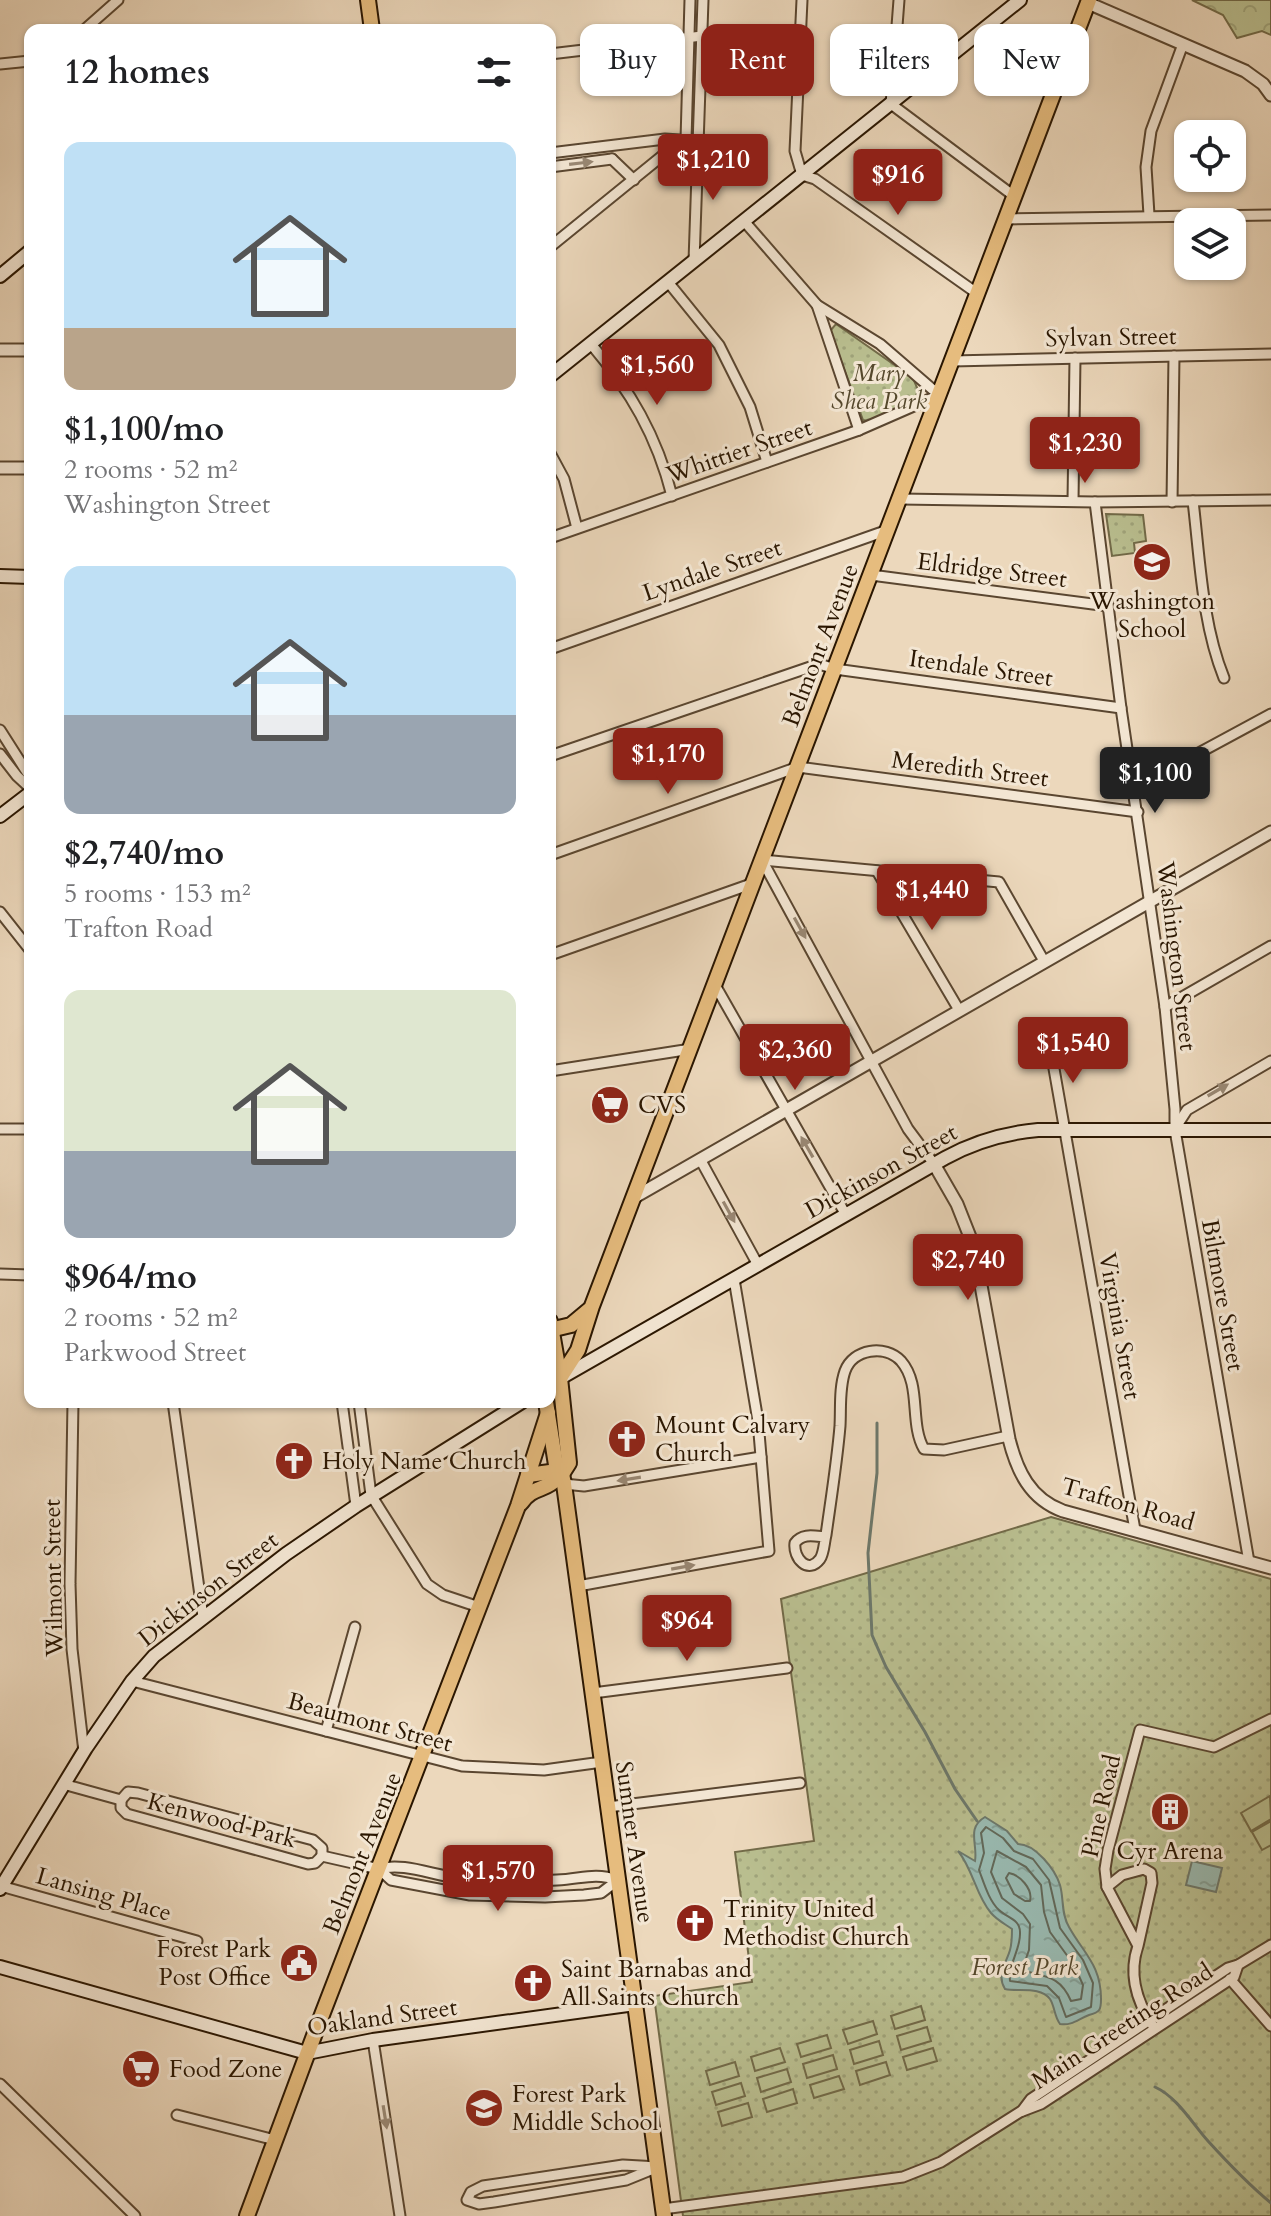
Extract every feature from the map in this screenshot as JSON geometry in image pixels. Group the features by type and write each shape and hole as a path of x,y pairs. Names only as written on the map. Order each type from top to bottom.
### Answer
{"main road":[{"path":"368,0 371,24"},
{"path":"556,371 1020,0"},
{"name":"Belmont Avenue","path":"556,1380 578,1350 592,1306 1088,2"},
{"path":"0,276 24,256"},
{"path":"0,576 24,577"},
{"path":"0,816 24,795"},
{"name":"Dickinson Street","path":"556,1380 934,1164 991,1138 1029,1131 1063,1130 1271,1130"},
{"path":"556,1326 571,1325 592,1306"},
{"name":"Sumner Avenue","path":"556,1387 569,1463 561,1479"},
{"name":"Dickinson Street","path":"1,1888 84,1752 132,1681 161,1649 371,1495 512,1408"},
{"name":"Belmont Avenue","path":"247,2216 518,1506 547,1408"},
{"name":"Sumner Avenue","path":"547,1408 578,1586 663,2213"},
{"path":"518,1506 532,1490 561,1479 550,1472 528,1475"},
{"name":"Oakland Street","path":"0,1967 307,2053 373,2040 635,2004"}],"street":[{"path":"91,24 118,0"},
{"path":"686,140 690,0"},
{"path":"702,24 703,0"},
{"path":"802,0 795,151 802,175 825,186 978,294"},
{"path":"899,0 891,104 1014,196"},
{"path":"1088,2 1245,71 1263,84 1271,95"},
{"path":"556,53 701,36"},
{"path":"1149,215 1146,167 1151,131 1183,44"},
{"path":"0,64 24,62"},
{"path":"694,261 701,71"},
{"path":"556,152 665,139 699,141"},
{"path":"556,242 667,152 699,141"},
{"path":"611,145 612,159 634,180"},
{"path":"556,166 612,159"},
{"path":"1006,219 1271,215"},
{"path":"744,221 817,305 880,344 939,395"},
{"path":"668,282 719,345 750,407 767,462"},
{"path":"817,305 859,430"},
{"path":"591,344 618,376 645,420 663,462 672,496"},
{"path":"0,350 24,350"},
{"name":"Sylvan Street","path":"952,361 1271,354"},
{"path":"1172,502 1174,356"},
{"path":"1073,501 1075,358"},
{"name":"Whittier Street","path":"556,536 859,430 939,395"},
{"path":"556,464 564,479 577,528"},
{"path":"0,468 24,468"},
{"path":"900,499 1095,502 1271,500"},
{"path":"1193,501 1209,625 1224,678"},
{"name":"Washington Street","path":"1095,502 1121,708 1165,1007 1175,1130"},
{"name":"Lyndale Street","path":"556,647 888,530"},
{"name":"Eldridge Street","path":"871,575 1108,606"},
{"name":"Itendale Street","path":"556,754 819,664 835,669 1121,708"},
{"path":"1134,788 1271,714"},
{"path":"0,730 24,768"},
{"path":"0,754 24,784"},
{"path":"556,853 798,767"},
{"name":"Meredith Street","path":"798,767 1138,812"},
{"path":"633,1198 1271,832"},
{"path":"762,860 999,882 1044,961"},
{"path":"762,860 908,1129 934,1164"},
{"path":"877,871 959,1010"},
{"path":"556,953 754,883"},
{"path":"0,912 24,942"},
{"path":"1165,1007 1271,946"},
{"path":"715,985 846,1215"},
{"name":"Virginia Street","path":"1050,1046 1135,1530"},
{"path":"556,1070 691,1049"},
{"path":"1175,1130 1187,1110 1271,1061"},
{"path":"0,1129 24,1129"},
{"name":"Biltmore Street","path":"1175,1130 1249,1562"},
{"path":"700,1159 758,1265"},
{"name":"Trafton Road","path":"934,1164 957,1204 974,1247 1008,1436 1021,1476 1044,1502 1074,1515 1271,1568"},
{"path":"0,1274 24,1275"},
{"path":"578,1586 769,1551 758,1421 734,1279"},
{"path":"825,1537 838,1446 843,1380 848,1365 858,1356 882,1351 895,1356 902,1363 912,1385 924,1449 944,1450 1008,1436"},
{"name":"Wilmont Street","path":"73,1408 72,1649 84,1752"},
{"path":"174,1408 203,1617"},
{"path":"343,1408 356,1506"},
{"path":"360,1408 371,1495 427,1584 443,1595 479,1607"},
{"path":"561,1479 584,1486 761,1457"},
{"path":"326,1731 355,1627"},
{"path":"593,1693 787,1668"},
{"name":"Beaumont Street","path":"132,1681 462,1766 544,1770 602,1762"},
{"name":"Pine Road","path":"1138,1946 1107,1887 1105,1869 1140,1730 1214,1747 1271,1719"},
{"path":"608,1807 800,1783"},
{"name":"Kenwood Park","path":"63,1784 121,1800"},
{"name":"Kenwood Park","path":"128,1792 138,1793 313,1840 321,1846 322,1856 315,1863 308,1864 127,1814 121,1808 121,1800 128,1792"},
{"name":"Kenwood Park","path":"322,1856 379,1869"},
{"path":"379,1869 392,1865 444,1876 494,1881 558,1880 601,1874 618,1880"},
{"path":"379,1869 391,1880 455,1893 493,1896 545,1897 601,1893 618,1880"},
{"name":"Pine Road","path":"1107,1887 1135,1870 1144,1869 1151,1873 1151,1888 1135,1961 1136,1992 1140,2006 1152,2025"},
{"path":"493,1896 494,1881"},
{"name":"Lansing Place","path":"1,1888 197,1941"},
{"name":"Main Greeting Road","path":"663,2213 903,2177 941,2162 1020,2112 1041,2104 1228,1968 1271,1945"},
{"name":"Main Greeting Road","path":"1152,2025 1230,1979 1236,1974 1238,1965"},
{"path":"1230,1979 1271,2026"},
{"path":"373,2040 400,2216"},
{"path":"0,2084 135,2216"},
{"path":"177,2115 275,2140"},
{"path":"623,2165 658,2167 626,2180 479,2204 467,2200 471,2192 483,2186 623,2165"}],"green space":[{"path":"1192,0 1271,0 1271,35 1262,31 1237,38 1223,15"},
{"name":"Mary Shea Park","path":"836,324 913,378 918,390 914,402 869,421 863,420 830,331"},
{"path":"1106,514 1143,515 1146,541 1134,543 1135,553 1112,556"},
{"name":"Forest Park","path":"1051,1517 1271,1579 1271,2216 683,2216 654,1996 752,1982 735,1852 814,1841 781,1599"},
{"path":"1270,1796 1271,1819 1251,1831 1241,1813"},
{"path":"1271,1821 1271,1845 1262,1850 1252,1832"},
{"path":"921,2006 925,2020 895,2029 891,2016"},
{"path":"873,2021 877,2034 848,2044 843,2030"},
{"path":"927,2027 931,2041 901,2050 897,2036"},
{"path":"827,2035 831,2048 801,2057 797,2044"},
{"path":"879,2041 883,2055 854,2064 850,2050"},
{"path":"780,2048 785,2062 755,2071 751,2057"},
{"path":"933,2048 937,2061 907,2070 903,2057"},
{"path":"833,2055 837,2069 807,2078 803,2064"},
{"path":"735,2062 739,2076 710,2085 706,2071"},
{"path":"886,2062 890,2075 860,2085 856,2071"},
{"path":"787,2069 791,2082 761,2092 757,2078"},
{"path":"839,2076 844,2089 814,2098 810,2085"},
{"path":"741,2083 745,2096 716,2105 712,2092"},
{"path":"793,2089 797,2103 767,2112 763,2099"},
{"path":"748,2103 752,2117 722,2126 718,2112"}],"water":[{"path":"985,1817 1007,1831 1018,1844 1031,1848 1044,1858 1054,1872 1060,1885 1066,1922 1091,1960 1098,1977 1101,2003 1096,2013 1072,2023 1060,2024 1046,1995 1005,1989 1002,1984 1012,1929 986,1906 958,1851 975,1861 974,1831"},
{"path":"1192,1861 1222,1868 1216,1892 1186,1885"}],"waterway":[{"path":"877,1423 877,1473 868,1553 872,1635 886,1667 955,1789 977,1821"},
{"path":"1155,2087 1177,2104 1223,2157 1271,2203"}],"place":[{"name":"Washington School","path":"1152,562"},
{"name":"CVS","path":"610,1105"},
{"name":"Mount Calvary Church","path":"627,1439"},
{"name":"Holy Name Church","path":"294,1461"},
{"name":"Cyr Arena","path":"1170,1812"},
{"name":"Trinity United Methodist Church","path":"695,1923"},
{"name":"Forest Park Post Office","path":"299,1963"},
{"name":"Saint Barnabas and All Saints Church","path":"533,1983"},
{"name":"Food Zone","path":"141,2069"},
{"name":"Forest Park Middle School","path":"484,2108"}]}
